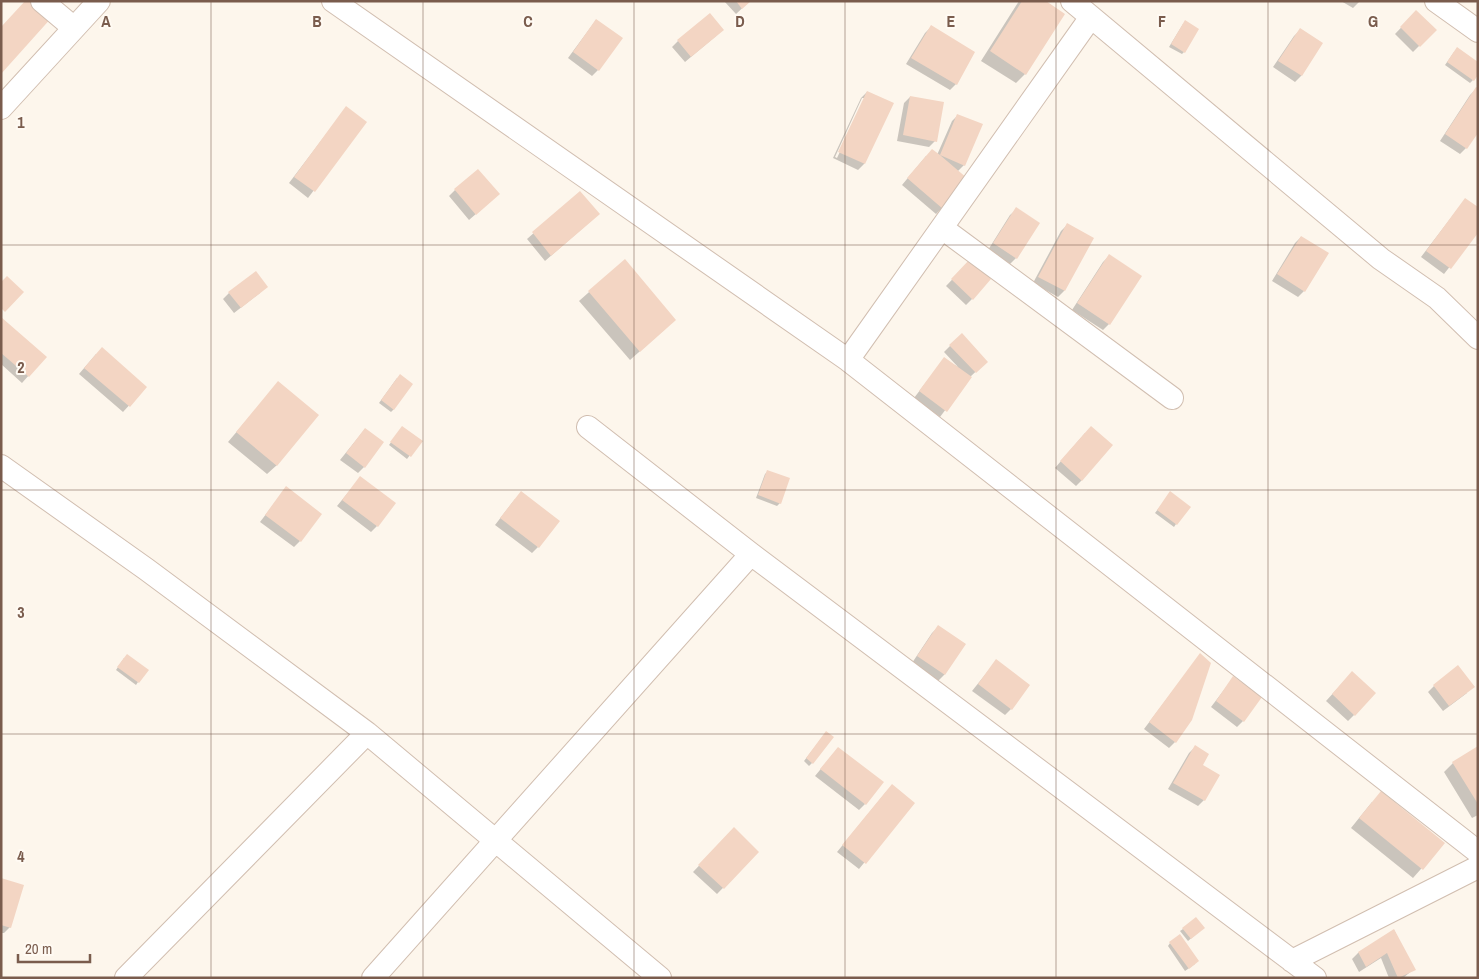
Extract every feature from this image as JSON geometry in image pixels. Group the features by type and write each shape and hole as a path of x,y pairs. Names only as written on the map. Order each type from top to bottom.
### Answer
{"street":[{"path":"42,1 74,28"},
{"path":"1,108 99,1"},
{"path":"333,1 848,360 1478,852"},
{"path":"1436,1 1478,30"},
{"path":"848,360 942,228 1079,6 1381,259 1437,298 1478,338"},
{"path":"942,228 1172,398"},
{"path":"588,426 751,554 1315,978"},
{"path":"1,466 146,569 367,733 660,978"},
{"path":"373,978 751,554"},
{"path":"126,978 367,733"},
{"path":"1292,961 1478,867"}],"building":[{"path":"25,1 36,1 53,16 1,74 1,27"},
{"path":"736,1 751,1 742,9"},
{"path":"1022,1 1046,1 1065,14 1026,75 990,51"},
{"path":"1416,10 1437,30 1420,47 1400,27"},
{"path":"710,13 724,30 691,57 677,40"},
{"path":"596,19 623,38 599,71 573,52"},
{"path":"1185,20 1199,29 1185,53 1171,44"},
{"path":"931,25 975,52 957,85 911,58"},
{"path":"1300,28 1323,43 1302,76 1278,61"},
{"path":"1457,47 1478,62 1478,75 1474,81 1447,62"},
{"path":"1476,87 1478,88 1478,133 1467,149 1445,134"},
{"path":"867,91 894,103 865,164 838,152"},
{"path":"910,96 944,102 937,142 903,135"},
{"path":"346,106 367,122 315,192 294,177"},
{"path":"957,114 983,124 965,166 940,155"},
{"path":"932,149 968,179 943,209 907,178"},
{"path":"478,169 500,194 476,215 454,189"},
{"path":"580,191 600,214 551,256 532,232"},
{"path":"1465,198 1478,207 1478,233 1451,269 1426,251"},
{"path":"1016,207 1040,223 1017,259 993,243"},
{"path":"1067,223 1094,238 1065,291 1038,277"},
{"path":"1301,236 1329,253 1305,292 1277,274"},
{"path":"1109,254 1142,276 1110,325 1077,303"},
{"path":"625,259 676,320 640,352 588,291"},
{"path":"970,259 991,279 973,300 951,279"},
{"path":"256,271 268,287 241,308 228,292"},
{"path":"7,276 24,292 5,312 1,308 1,282"},
{"path":"1,317 47,357 29,377 1,353"},
{"path":"962,333 988,362 976,373 949,345"},
{"path":"102,347 147,387 130,407 84,368"},
{"path":"944,357 972,377 947,412 919,391"},
{"path":"400,374 413,384 394,410 381,400"},
{"path":"278,381 319,415 277,466 236,432"},
{"path":"402,426 423,441 411,457 390,442"},
{"path":"1091,426 1113,445 1082,481 1060,461"},
{"path":"365,428 384,442 365,468 346,453"},
{"path":"767,470 790,478 781,504 758,495"},
{"path":"360,476 396,503 378,527 342,500"},
{"path":"286,486 322,514 301,542 265,515"},
{"path":"521,491 560,521 539,548 500,518"},
{"path":"1170,491 1191,507 1177,525 1157,510"},
{"path":"938,625 966,644 945,675 917,656"},
{"path":"1200,653 1211,663 1192,720 1176,743 1149,722"},
{"path":"127,654 149,670 139,683 117,667"},
{"path":"996,659 1030,685 1012,710 978,684"},
{"path":"1458,665 1475,687 1449,706 1433,685"},
{"path":"1352,671 1376,693 1355,716 1332,694"},
{"path":"1233,676 1262,697 1244,722 1216,701"},
{"path":"826,731 834,737 813,764 806,758"},
{"path":"1195,745 1209,754 1203,765 1220,775 1205,801 1173,783"},
{"path":"1478,746 1478,804 1452,762"},
{"path":"838,747 884,782 866,805 820,769"},
{"path":"892,784 915,803 866,864 842,845"},
{"path":"1381,791 1445,843 1423,870 1359,818"},
{"path":"734,827 759,852 724,889 698,865"},
{"path":"1,878 24,885 11,928 1,925"},
{"path":"1196,917 1205,928 1191,939 1182,928"},
{"path":"1394,929 1416,970 1398,978 1387,953 1366,967 1358,952"},
{"path":"1180,934 1199,961 1189,969 1169,942"}]}
